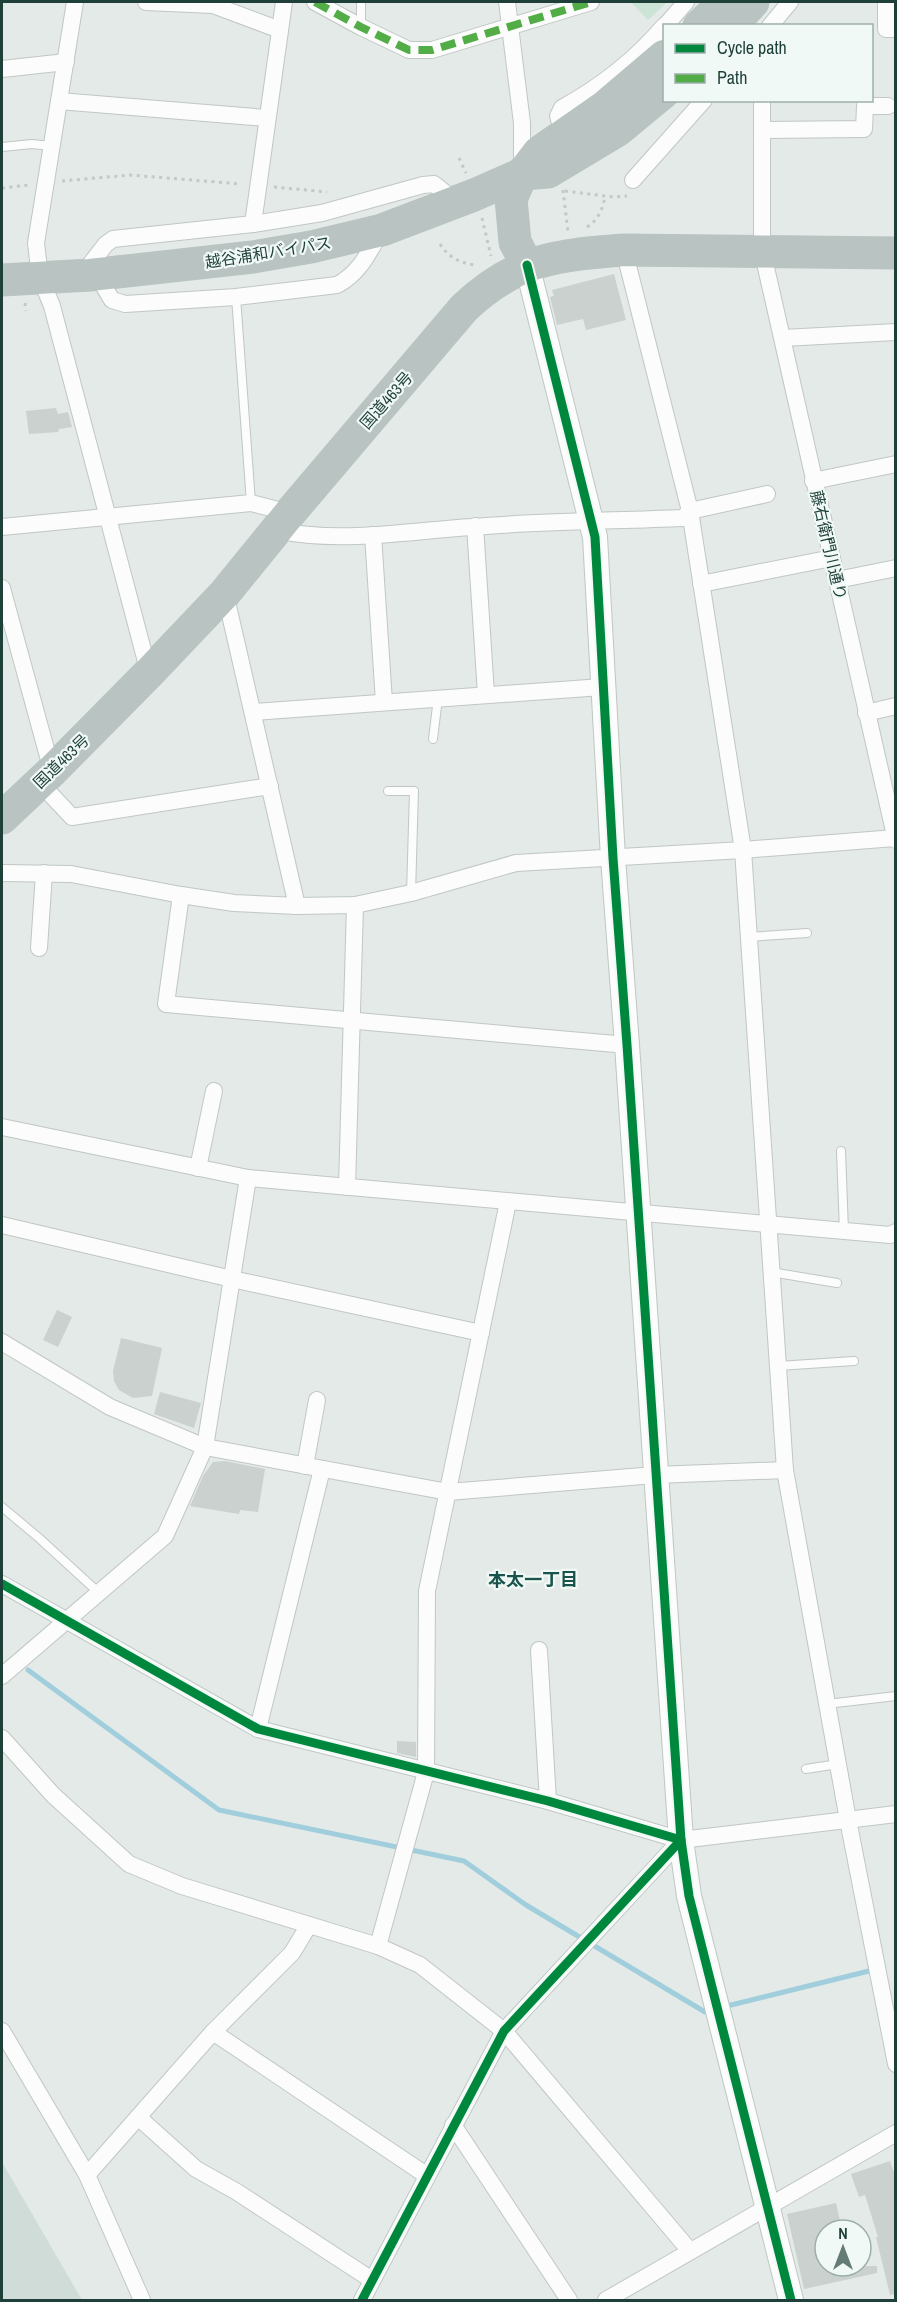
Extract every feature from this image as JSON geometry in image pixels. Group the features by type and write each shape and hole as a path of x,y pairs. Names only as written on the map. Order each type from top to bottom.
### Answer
{"highway":[{"path":"708,24 745,16"},
{"name":"越谷浦和バイパス","path":"522,174 538,153 604,107 663,57"},
{"name":"越谷浦和バイパス","path":"2,281 84,275 253,257 311,247 382,230 470,200 522,174 548,172 618,130 663,93"},
{"path":"522,174 511,200 515,242 527,265"},
{"name":"国道463号","path":"2,818 46,777 225,593 283,521 465,308 483,290 505,275 527,265 584,253 624,250 896,253"}],"street":[{"path":"75,2 36,243 40,277 52,306 149,673"},
{"path":"146,2 213,5 280,30"},
{"path":"253,224 284,2"},
{"path":"315,2 360,27 409,50 432,50 591,2"},
{"path":"507,2 522,123 522,174"},
{"path":"667,24 686,2"},
{"path":"745,16 790,2"},
{"path":"886,2 886,29 896,29"},
{"path":"564,136 558,116 562,108 615,72 652,41 663,28"},
{"path":"2,69 66,62"},
{"path":"59,101 267,118"},
{"path":"632,188 702,102"},
{"name":"藤右衛門川通り","path":"762,102 762,250 866,713 891,797 895,839"},
{"path":"763,130 864,129 865,106 888,106"},
{"path":"382,230 359,270 348,280 337,285 236,297 118,303 112,300 103,285 84,275 85,270 106,244 113,239 253,224 322,213 423,184 434,184 450,197 470,200"},
{"path":"624,250 690,511 743,850 785,1470 848,1820 896,2064"},
{"path":"527,265 595,537 613,858 681,1840 689,1896 791,2301"},
{"path":"783,338 896,332"},
{"path":"813,481 896,464"},
{"path":"2,527 251,503 283,521 296,535 373,535 475,526 683,518 690,511 767,494"},
{"path":"475,526 486,694"},
{"path":"373,535 384,702"},
{"path":"701,584 832,558"},
{"path":"837,580 896,567"},
{"path":"2,588 46,777 72,817 270,786"},
{"path":"225,593 297,906"},
{"path":"253,712 602,687"},
{"path":"866,713 896,706"},
{"path":"2,873 71,874 234,903 297,906 356,905 411,893 516,863 895,839"},
{"path":"39,948 44,873"},
{"path":"181,895 166,1004 627,1045"},
{"path":"347,1187 356,905"},
{"path":"198,1168 214,1091"},
{"path":"2,1127 248,1178 639,1214 890,1235 896,1233"},
{"path":"2,1676 165,1536 205,1447 248,1178"},
{"path":"378,1946 426,1772 428,1591 508,1202"},
{"path":"2,1225 232,1279 481,1333"},
{"path":"2,1342 110,1407 205,1447 448,1492 655,1475 785,1470"},
{"path":"305,1466 317,1400"},
{"path":"258,1729 322,1469"},
{"path":"2,1584 258,1729 548,1801 681,1840 896,1814"},
{"path":"539,1650 548,1801"},
{"path":"2,1738 53,1795 129,1864 182,1886 378,1946 420,1965 504,2031 690,2252"},
{"path":"362,2301 426,2175 504,2031 681,1840"},
{"path":"87,2175 213,2032 292,1953 309,1925"},
{"path":"2,2031 87,2175 142,2301"},
{"path":"213,2032 426,2175"},
{"path":"138,2117 196,2169 237,2192 372,2280"},
{"path":"453,2125 569,2301"},
{"path":"606,2301 896,2133"}],"lane":[{"path":"360,27 361,2"},
{"path":"2,147 32,144 51,146"},
{"path":"236,297 251,503"},
{"path":"433,739 438,698"},
{"path":"388,791 414,791 411,893"},
{"path":"749,937 807,933"},
{"path":"841,1150 844,1231"},
{"path":"771,1272 837,1283"},
{"path":"778,1366 854,1360"},
{"path":"2,1508 98,1592"},
{"path":"827,1704 896,1696"},
{"path":"806,1769 838,1764"}],"path":[{"path":"459,158 470,200 493,264"},
{"path":"2,188 130,175 332,192"},
{"path":"559,184 563,191 567,240"},
{"path":"563,191 621,198 632,188"},
{"path":"584,228 590,226 599,215 605,196"},
{"path":"568,233 576,231"},
{"path":"440,244 455,259 483,266"}],"shaded area":[{"path":"2,2162 82,2300 2,2300"}],"green space":[{"path":"631,2 667,2 648,20"}],"building":[{"path":"614,274 626,320 586,330 583,319 557,325 550,297 554,296 552,290"},
{"path":"56,408 58,414 68,412 72,427 59,429 58,432 29,434 26,411"},
{"path":"57,1310 72,1317 58,1347 43,1340"},
{"path":"121,1338 162,1348 152,1396 133,1398 119,1390 114,1381 113,1371"},
{"path":"160,1392 201,1403 194,1428 154,1414"},
{"path":"225,1461 265,1469 258,1512 240,1510 239,1514 190,1506 203,1476 213,1462"},
{"path":"397,1741 416,1742 416,1757 397,1753"},
{"path":"890,2161 896,2178 896,2294 890,2295 873,2218 865,2195 859,2197 851,2174"},
{"path":"836,2203 839,2218 813,2218 813,2278 854,2278 804,2289 787,2214"},
{"path":"873,2266 877,2266 877,2273 873,2274"}],"waterway":[{"path":"28,1670 219,1810 464,1861 526,1905 705,2012 711,2010"},
{"path":"723,2007 869,1971"}],"marked path":[{"path":"315,2 409,50 432,50 591,2"}],"cycle path":[{"path":"527,265 595,537 613,858 681,1840 689,1896 791,2300"},
{"path":"2,1584 258,1729 548,1801 681,1840 504,2031 362,2300"}],"district":[{"name":"本太一丁目","path":"533,1579"}]}
